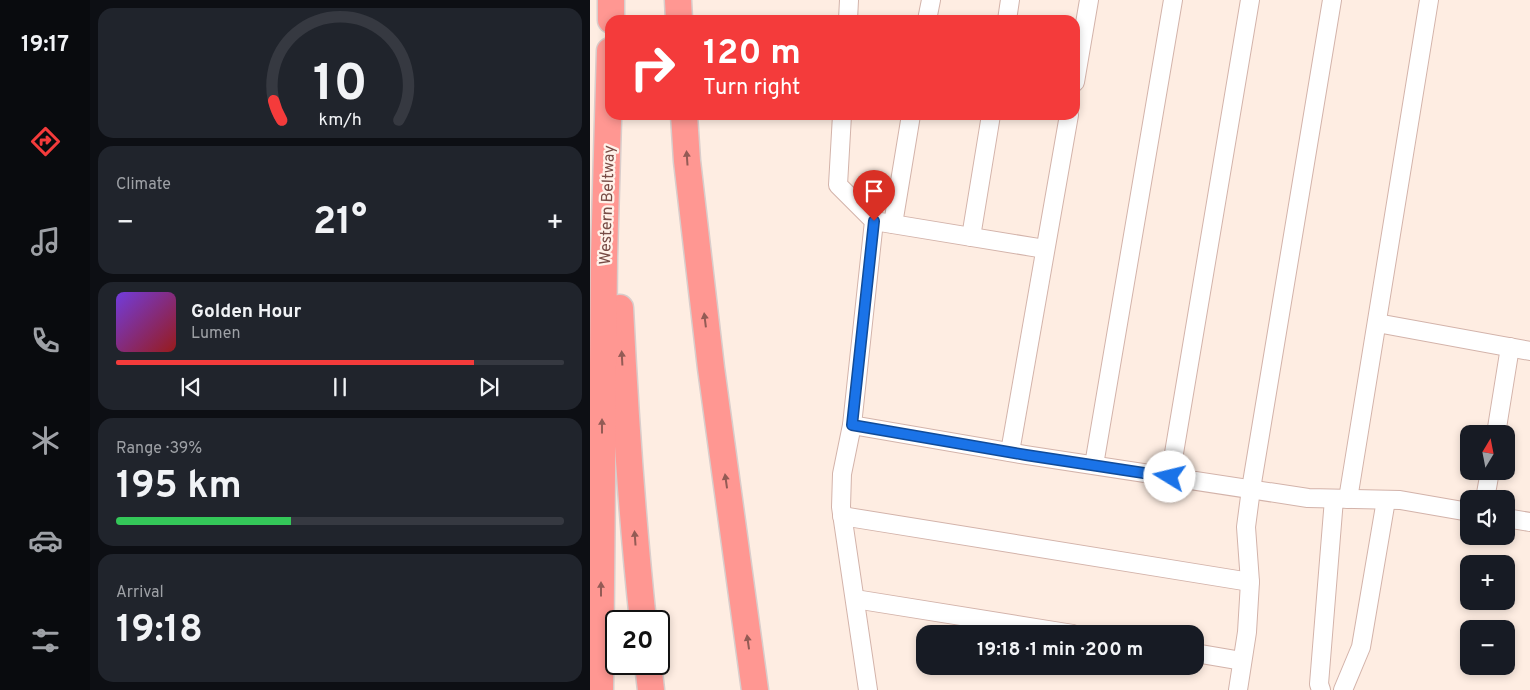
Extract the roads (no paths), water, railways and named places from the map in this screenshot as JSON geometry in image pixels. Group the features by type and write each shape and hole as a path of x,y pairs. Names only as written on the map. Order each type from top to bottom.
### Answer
{"highway":[{"path":"611,0 611,15"},
{"path":"678,0 679,15"},
{"name":"Western Beltway","path":"600,690 604,257 608,120"},
{"path":"612,120 623,374 636,559 642,610"},
{"path":"684,120 687,161 711,368 755,690"},
{"path":"649,675 651,690"}],"lane":[{"path":"848,15 849,0"},
{"path":"929,15 931,0"},
{"path":"1008,15 1010,0"},
{"path":"1080,53 1089,0"},
{"path":"1094,465 1173,0"},
{"path":"1170,477 1250,0"},
{"path":"1238,690 1246,632 1250,582 1246,527 1251,489 1332,0"},
{"path":"1321,690 1319,684 1341,499 1377,323 1429,0"},
{"path":"842,120 838,185 874,221 1045,250"},
{"path":"893,224 910,120"},
{"path":"971,237 990,120"},
{"path":"1010,452 1068,120"},
{"path":"868,690 842,516 842,481 852,425 874,221"},
{"path":"1377,323 1530,351"},
{"path":"1497,425 1510,347"},
{"path":"852,425 1010,452 1308,498 1400,500 1460,510"},
{"path":"1343,690 1361,647 1386,500"},
{"path":"842,516 1250,582"},
{"path":"1515,520 1530,522"},
{"path":"855,599 1017,625"},
{"path":"1204,655 1242,661"}]}
